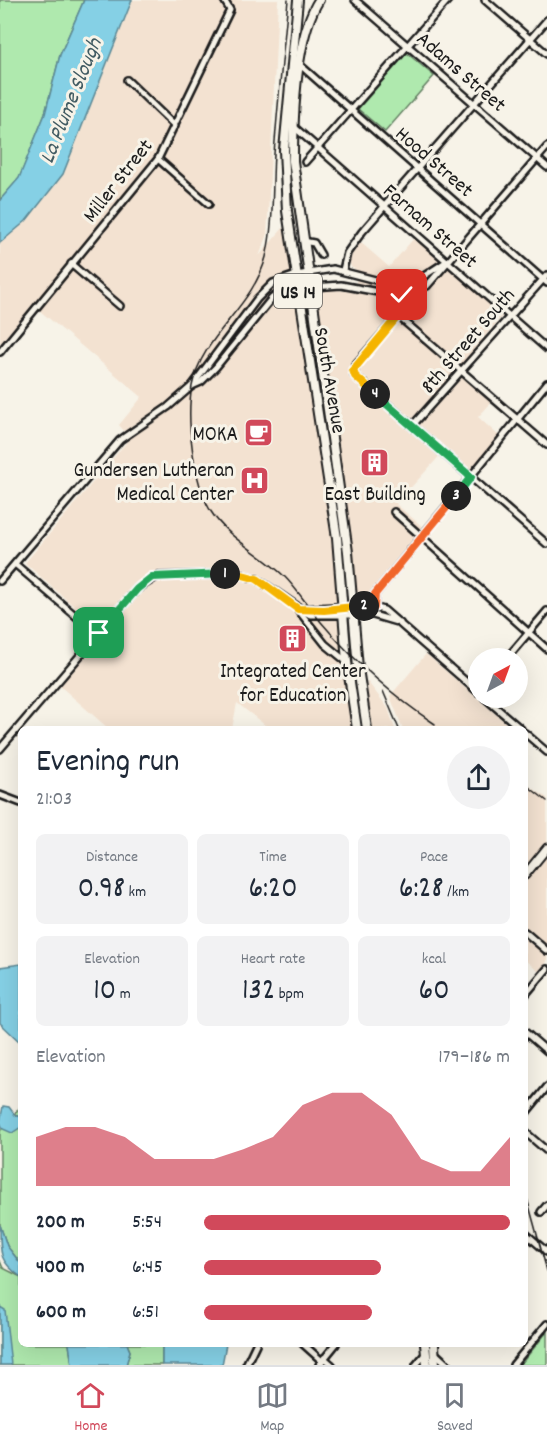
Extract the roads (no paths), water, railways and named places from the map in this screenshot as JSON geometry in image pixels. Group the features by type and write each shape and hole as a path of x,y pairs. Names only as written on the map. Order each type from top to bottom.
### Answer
{"highway":[{"name":"South Avenue","path":"298,0 284,150 286,211 319,406 338,538 347,662 357,726"},
{"name":"South Avenue","path":"319,0 302,42 293,126 294,180 354,611 367,726"},
{"path":"425,1347 427,1365"},
{"path":"434,1347 435,1365"}],"main road":[{"path":"528,871 547,848"}],"street":[{"name":"Miller Street","path":"0,352 158,159 176,126 230,10 224,0"},
{"name":"Adams Street","path":"355,0 547,167"},
{"path":"305,162 448,0"},
{"path":"485,0 547,54"},
{"path":"343,270 353,243 547,20"},
{"name":"Hood Street","path":"300,66 546,279"},
{"path":"127,80 176,126"},
{"name":"Farnam Street","path":"293,126 547,349"},
{"path":"192,386 201,382 216,367 279,292 309,285 355,286 394,295 427,286 547,147"},
{"path":"158,159 209,204"},
{"path":"303,241 315,243 321,255"},
{"path":"0,581 120,440 168,407 192,386 264,290 284,278 307,273 343,270 394,283 421,278 447,261"},
{"path":"71,264 120,306"},
{"name":"8th Street South","path":"412,426 546,279"},
{"path":"394,283 398,316 547,445"},
{"path":"398,316 354,368 355,376 547,544"},
{"path":"374,607 375,594 547,383"},
{"path":"394,512 547,649"},
{"path":"15,564 98,635"},
{"path":"19,726 142,584 162,575 247,575 257,579 296,607 325,645 347,662"},
{"path":"296,607 344,612 374,607 384,610 468,683"},
{"path":"354,611 400,623"},
{"path":"516,648 547,611"},
{"path":"496,708 517,726"},
{"path":"0,748 18,727"},
{"path":"528,736 547,752"},
{"path":"0,795 18,802"},
{"path":"528,935 547,951"},
{"path":"528,991 547,969"},
{"path":"528,1035 547,1051"},
{"path":"528,1110 547,1087"},
{"path":"528,1135 547,1151"},
{"path":"541,1212 547,1205"},
{"path":"528,1236 547,1252"},
{"path":"528,1347 547,1324"},
{"path":"246,1365 255,1347"},
{"path":"306,1347 322,1362 332,1365"},
{"path":"322,1362 334,1347"},
{"path":"416,1365 425,1347"},
{"path":"513,1365 528,1347"},
{"path":"435,1353 448,1365"}],"water":[{"name":"La Plume Slough","path":"84,0 132,0 63,174 26,221 0,243 0,200 19,178 45,114 60,55"},
{"path":"18,964 18,1040 0,1023 0,967"},
{"path":"3,1106 9,1107 18,1116 18,1129 12,1133 3,1129 0,1122"},
{"path":"0,1225 7,1246 18,1260 18,1274 5,1262 0,1244"},
{"path":"0,1307 5,1310 11,1365 0,1365"},
{"path":"69,1347 128,1347 130,1351 126,1365 72,1365"},
{"path":"162,1347 225,1347 222,1365 162,1365"}],"railway":[{"path":"288,0 274,154 269,244 259,275 250,291 216,336 198,368 190,400 195,466 204,497 217,520 235,538 284,576 334,637 360,664 403,701 435,724"},
{"path":"383,691 398,726"},
{"path":"528,786 547,801"},
{"path":"528,1202 547,1271"}],"place":[{"name":"MOKA","path":"259,433"},
{"name":"East Building","path":"375,462"},
{"name":"Gundersen Lutheran Medical Center","path":"255,481"},
{"name":"Integrated Center for Education","path":"293,639"}]}
